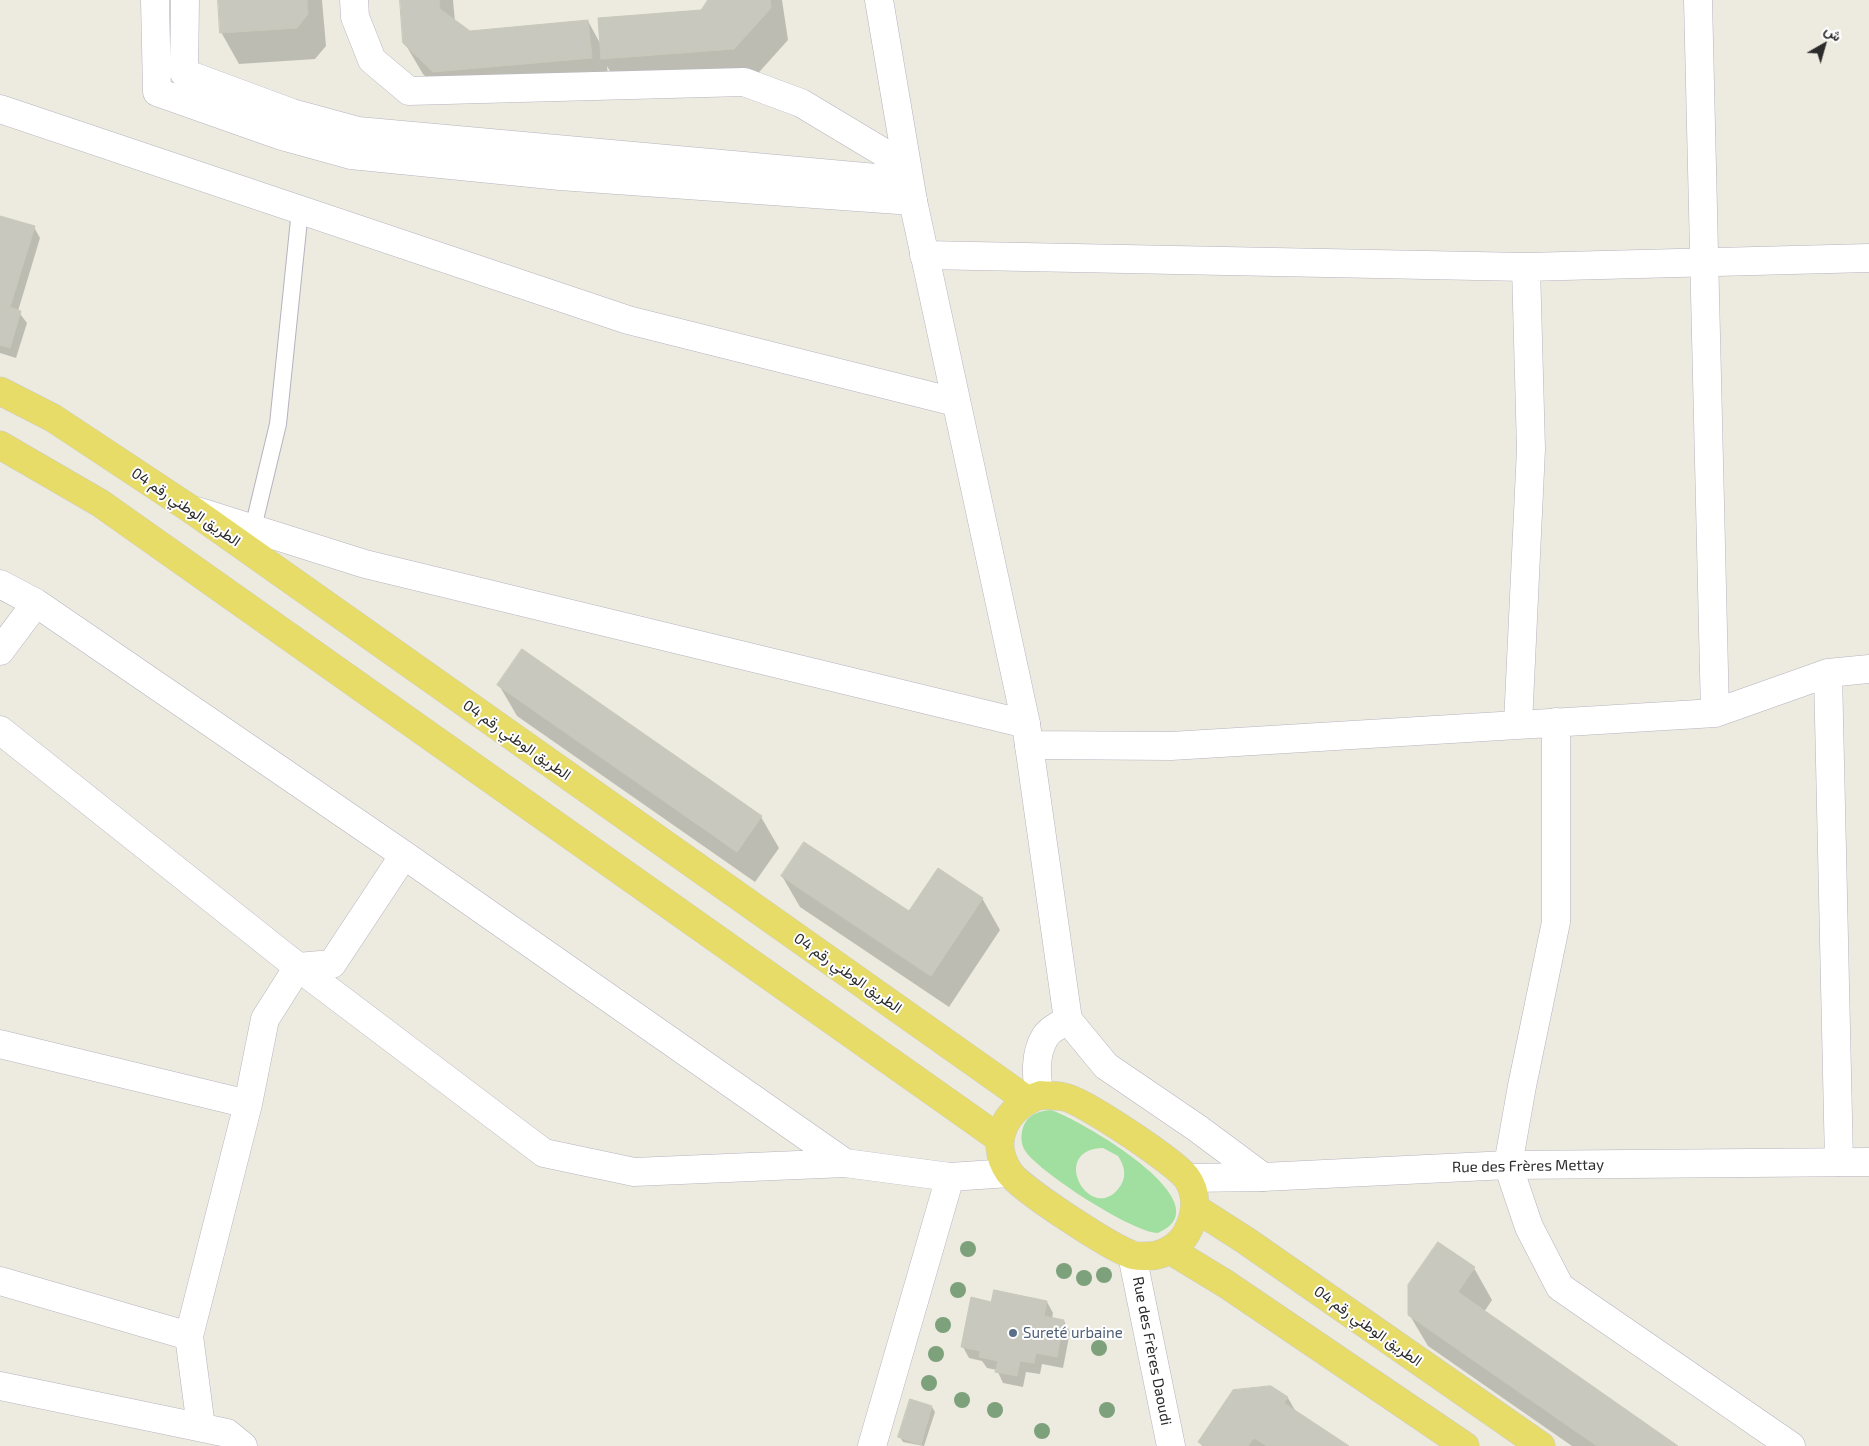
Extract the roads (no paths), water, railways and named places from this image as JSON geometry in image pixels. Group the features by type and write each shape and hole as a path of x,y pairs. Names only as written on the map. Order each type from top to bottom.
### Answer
{"highway":[{"name":"الطريق الوطني رقم 04","path":"0,391 53,418 192,510 1034,1098"},
{"path":"0,445 100,503 1000,1139"},
{"path":"1064,1096 1084,1105 1171,1163 1186,1178 1193,1192 1195,1208 1192,1224 1184,1238 1170,1250 1151,1256 1132,1256 1112,1246 1025,1188 1009,1172 1002,1158 1000,1139 1011,1113 1034,1098 1064,1096"},
{"name":"الطريق الوطني رقم 04","path":"1195,1208 1245,1240 1541,1446"},
{"path":"1170,1250 1226,1284 1465,1446"}],"street":[{"path":"155,0 157,92 282,136 351,155 560,176 909,183"},
{"path":"185,0 184,73 292,113 358,131 909,183"},
{"path":"354,0 354,17 372,60 409,91 744,82 801,103 909,183"},
{"path":"879,0 909,183 1027,734 1068,1020 1106,1066 1197,1128 1263,1177"},
{"path":"1698,0 1716,713"},
{"path":"0,109 628,320 956,402"},
{"path":"924,255 1526,267 1869,258"},
{"path":"1518,724 1531,449 1526,267"},
{"path":"192,510 365,564 1027,734 1171,746 1716,713 1828,673 1869,670"},
{"path":"0,584 36,603 404,855 845,1163"},
{"path":"0,652 36,603"},
{"path":"1828,673 1839,1162"},
{"path":"1556,722 1556,922 1522,1086 1508,1165 1529,1227 1560,1287 1792,1446"},
{"path":"0,730 298,967 544,1153 634,1172 845,1163 950,1177 1009,1172"},
{"path":"298,967 332,964 404,855"},
{"path":"201,1427 189,1336 248,1104 265,1019 298,967"},
{"path":"1034,1098 1039,1057 1046,1036 1068,1020"},
{"path":"0,1044 248,1104"},
{"name":"Rue des Frères Mettay","path":"1186,1178 1263,1177 1508,1165 1869,1162"},
{"path":"872,1446 950,1177"},
{"name":"Rue des Frères Daoudi","path":"1132,1256 1171,1446"},
{"path":"0,1281 189,1336"},
{"path":"0,1386 227,1433 242,1446"}],"lane":[{"path":"252,528 278,424 300,210"}],"place":[{"name":"Sureté urbaine","path":"1013,1333"}]}
